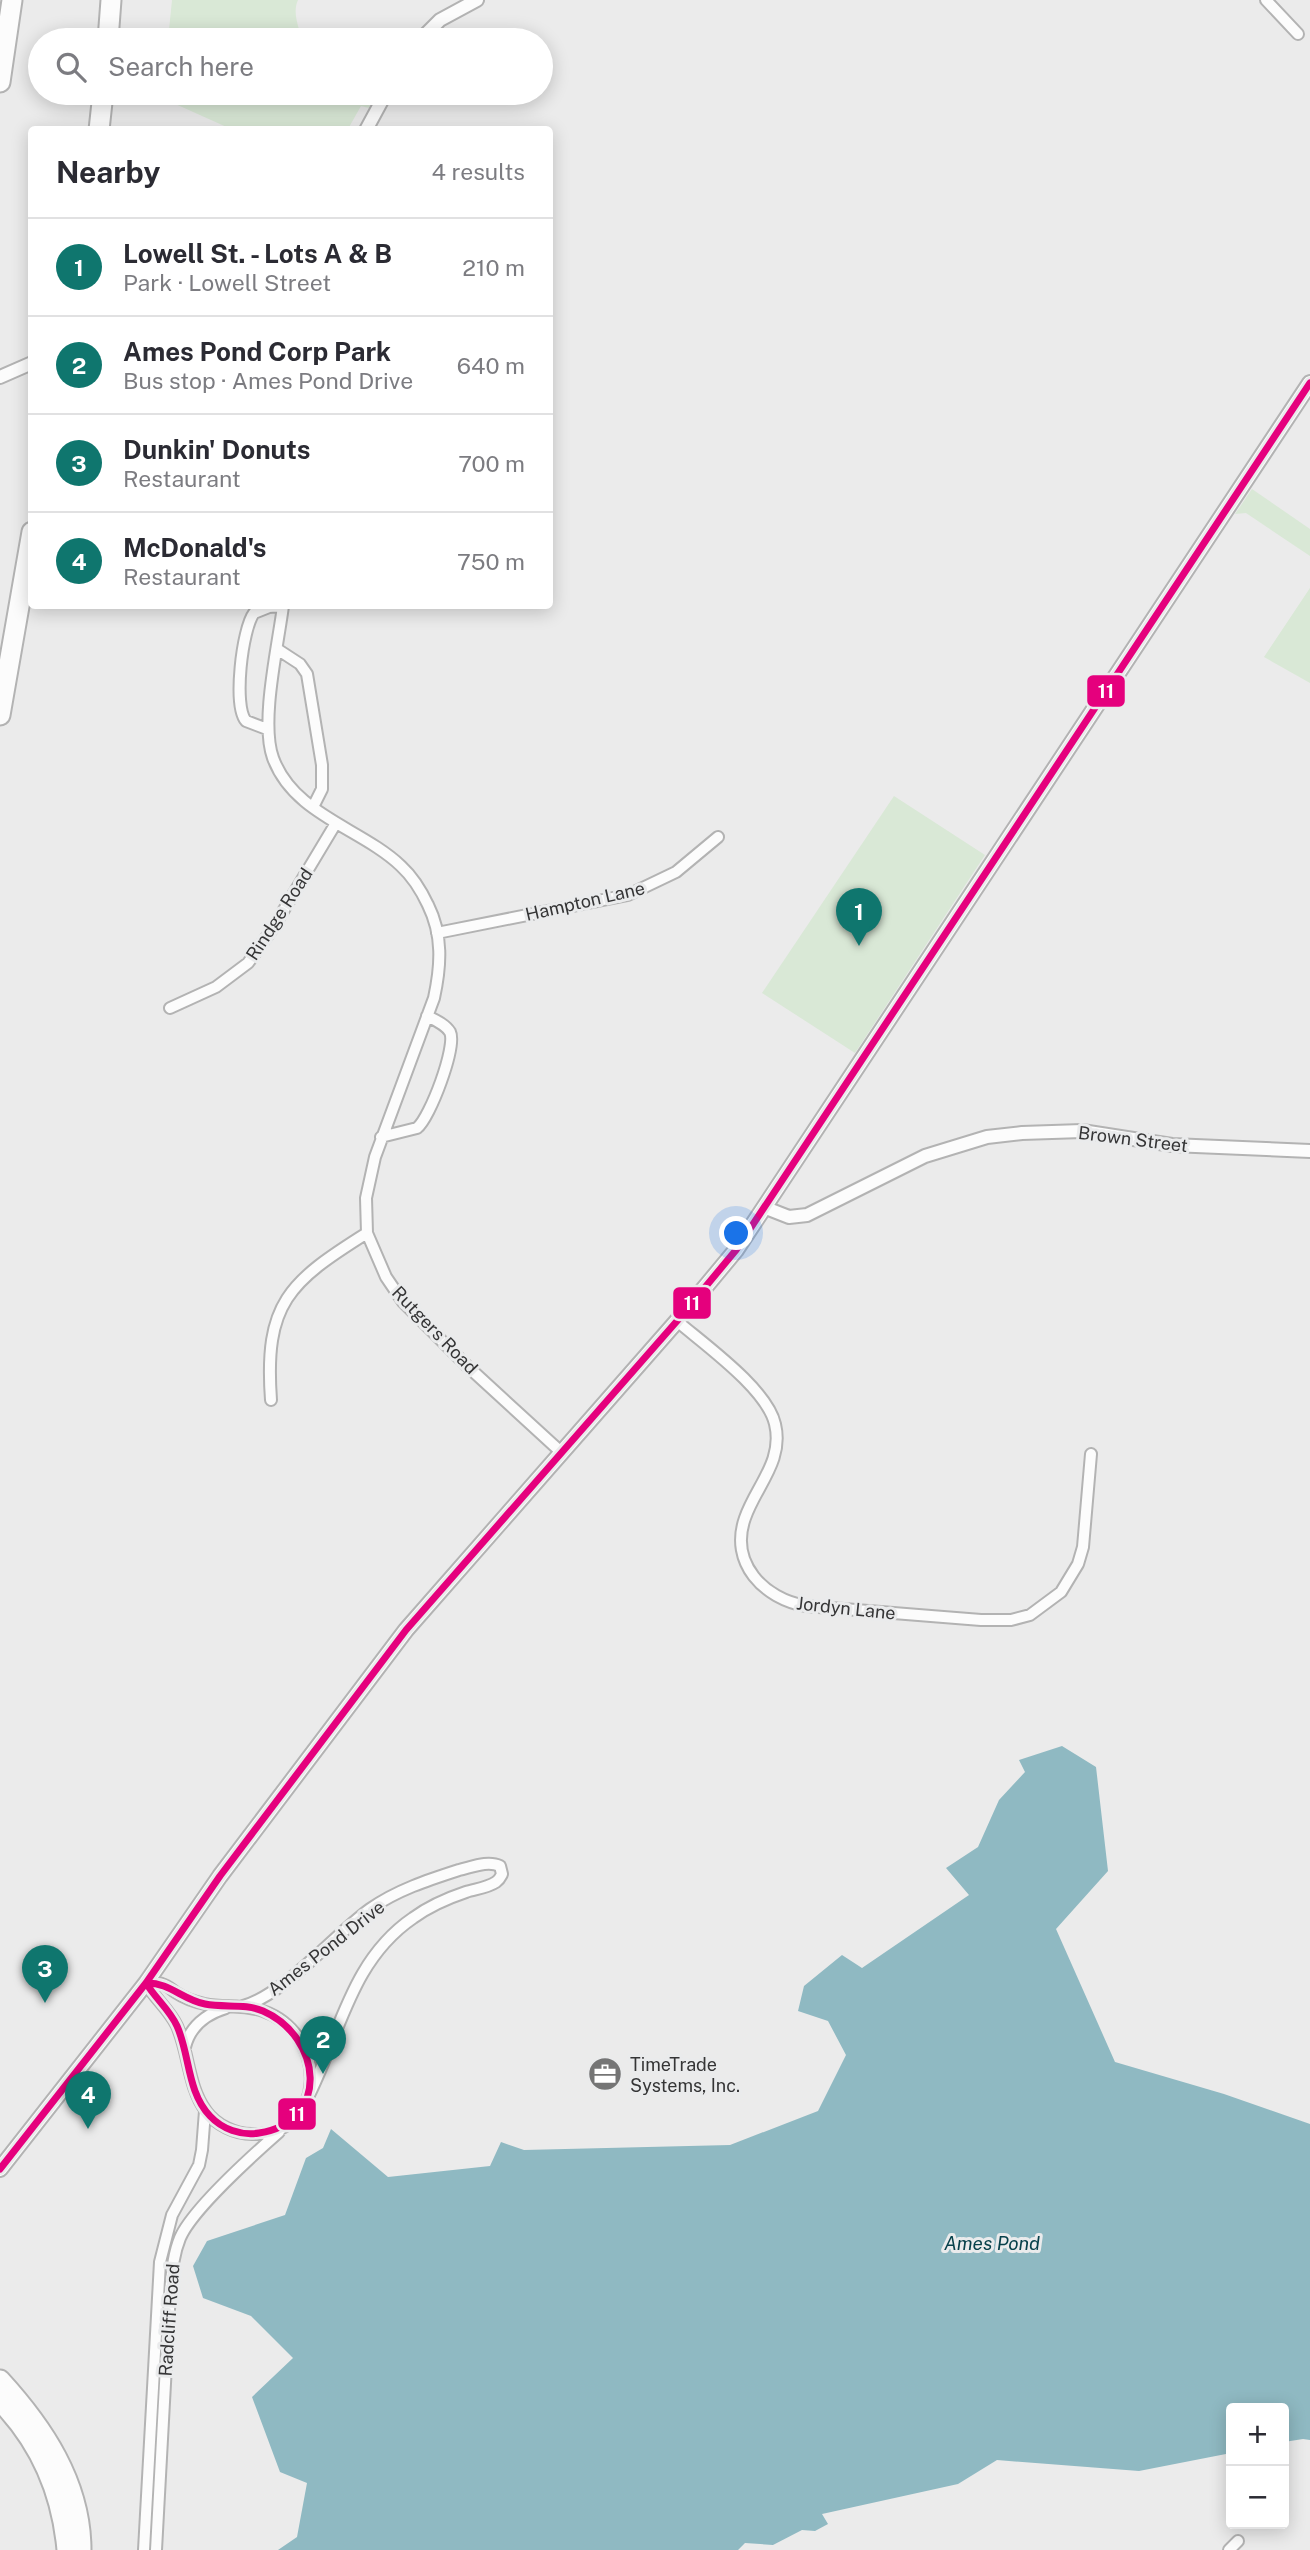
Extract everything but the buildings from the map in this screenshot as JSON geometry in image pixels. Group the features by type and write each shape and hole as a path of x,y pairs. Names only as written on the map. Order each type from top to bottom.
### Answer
{"highway":[{"path":"0,82 12,0"},
{"path":"109,28 111,0"},
{"path":"99,126 102,105"},
{"path":"0,715 28,555"},
{"path":"0,2380 32,2416 56,2456 76,2511 81,2550"},
{"path":"0,2401 34,2445 52,2479 61,2507 66,2550"}],"main road":[{"path":"0,2169 146,1983 220,1876 386,1655 677,1321 718,1272 765,1208 1310,383"}],"street":[{"path":"432,28 440,20 477,0"},
{"path":"1266,0 1298,34"},
{"path":"368,126 380,105"},
{"path":"0,377 28,365"},
{"name":"Rutgers Road","path":"264,609 254,613 247,626 239,703 246,721 267,729"},
{"name":"Rutgers Road","path":"283,609 267,729 277,767 293,789 313,807 382,851 407,871 433,915 437,933 440,971 427,1016 381,1137 366,1198 367,1233 386,1277 404,1303 464,1364 561,1452"},
{"path":"277,649 300,664 307,674 322,765 322,789 313,807"},
{"name":"Rindge Road","path":"170,1008 225,982 254,957 336,823"},
{"name":"Hampton Lane","path":"437,933 628,895 676,872 718,837"},
{"path":"381,1137 417,1128 427,1115 452,1042 447,1028 427,1016"},
{"name":"Brown Street","path":"765,1208 789,1217 807,1215 925,1156 987,1138 1022,1133 1082,1131 1172,1145 1310,1152"},
{"path":"271,1400 268,1366 278,1317 285,1299 305,1276 367,1233"},
{"name":"Jordyn Lane","path":"677,1321 750,1385 771,1412 777,1433 777,1451 744,1521 742,1543 744,1558 753,1577 766,1591 783,1601 806,1606 981,1620 1011,1620 1030,1615 1061,1592 1078,1564 1083,1547 1091,1454"},
{"name":"Ames Pond Drive","path":"185,2047 196,2025 214,2013 255,2003 348,1927 387,1899 427,1881 469,1867 485,1864 500,1866 502,1874 495,1883 432,1907 394,1932 380,1947 355,1984 307,2099 298,2114 280,2132"},
{"path":"146,1983 153,1996 169,2012 185,2047 195,2087 205,2110 237,2133 280,2132"},
{"name":"Ames Pond Drive","path":"146,1983 164,1984 176,1993 204,2004 264,2011 276,2018 297,2035 305,2047 312,2074 307,2099"},
{"name":"Radcliff Road","path":"156,2550 152,2515 160,2262 172,2216 199,2165 205,2110"},
{"name":"Radcliff Road","path":"144,2550 152,2515 174,2255 180,2237 194,2217 280,2132"},
{"path":"1229,2550 1238,2540"}],"green space":[{"path":"172,0 298,0 296,15 299,28 169,28"},
{"path":"178,105 370,105 369,108 361,106 350,126 224,126"},
{"path":"1252,489 1310,529 1310,556 1246,513 1235,514"},
{"path":"1310,588 1310,683 1264,657"},
{"path":"894,796 985,855 855,1053 762,993"}],"water":[{"name":"Ames Pond","path":"1062,1746 1096,1767 1108,1871 1056,1929 1115,2062 1224,2094 1310,2124 1310,2440 1289,2441 1289,2403 1226,2403 1226,2454 1139,2471 997,2460 958,2484 822,2514 828,2524 815,2531 802,2530 773,2545 745,2543 738,2550 278,2550 297,2537 307,2483 280,2472 252,2397 293,2358 251,2316 203,2298 193,2266 207,2241 285,2215 306,2158 323,2148 331,2129 388,2177 490,2166 501,2142 524,2150 730,2145 818,2111 846,2055 828,2021 798,2011 804,1986 842,1955 862,1968 969,1895 946,1868 978,1847 999,1800 1025,1772 1019,1760"}],"transit line":[{"name":"11","path":"0,2169 146,1983 220,1876 406,1630 736,1250 1310,383"},
{"name":"11","path":"146,1983 162,1985 205,2004 242,2006 263,2011 283,2023 297,2039 307,2058 310,2078 307,2096 298,2113 282,2126 252,2134 232,2130 215,2121 197,2096 177,2026 146,1983"}],"place":[{"name":"Lowell St. - Lots A & B","path":"859,946"},
{"name":"Dunkin' Donuts","path":"45,2003"},
{"name":"Ames Pond Corp Park","path":"323,2074"},
{"name":"TimeTrade Systems, Inc.","path":"605,2074"},
{"name":"McDonald's","path":"88,2129"}]}
